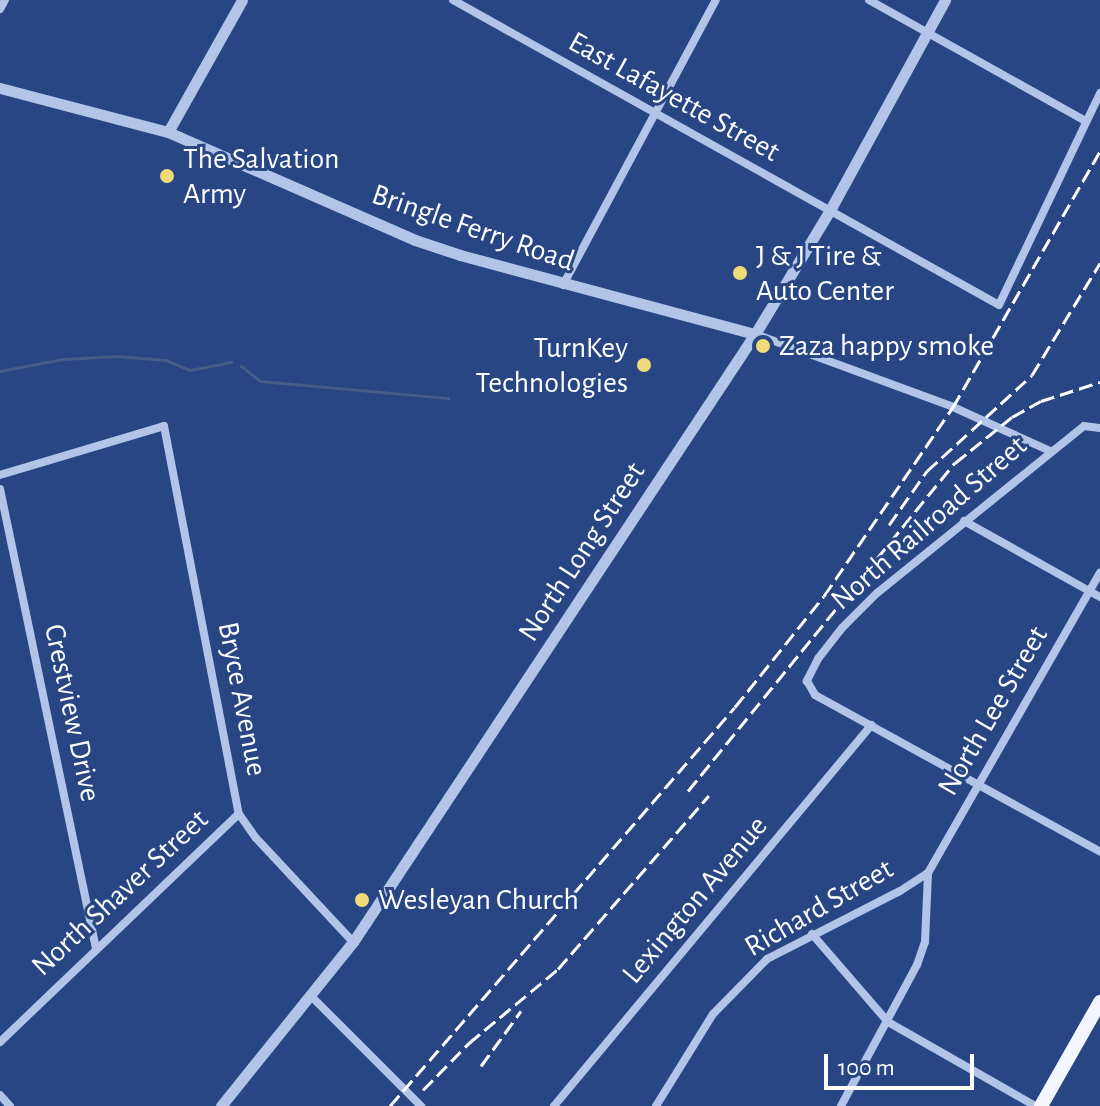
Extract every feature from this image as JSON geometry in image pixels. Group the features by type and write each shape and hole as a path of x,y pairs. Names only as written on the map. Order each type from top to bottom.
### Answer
{"main road":[{"path":"1038,1106 1100,1002"}],"street":[{"path":"0,9 5,0"},
{"path":"168,132 242,0"},
{"name":"East Lafayette Street","path":"453,0 470,4 655,114 829,212"},
{"path":"563,285 716,0"},
{"path":"869,0 1084,120"},
{"name":"North Long Street","path":"221,1106 353,942 755,334 829,212 945,0"},
{"name":"Bringle Ferry Road","path":"0,88 168,132 415,240 563,285 755,334"},
{"path":"829,212 999,305 1084,120 1100,93"},
{"path":"755,334 983,420 1050,451"},
{"name":"Bryce Avenue","path":"0,475 164,426 239,814 256,838 353,942"},
{"name":"North Railroad Street","path":"872,725 815,695 807,681 818,659 859,610 964,521 1084,426 1100,428"},
{"name":"Crestview Drive","path":"0,489 96,947"},
{"path":"964,521 1100,597"},
{"name":"North Lee Street","path":"928,873 1100,573"},
{"path":"872,725 1100,852"},
{"name":"Lexington Avenue","path":"554,1106 872,725"},
{"name":"North Shaver Street","path":"0,1042 96,947 239,814"},
{"path":"841,1106 917,965 925,942 928,873"},
{"name":"Richard Street","path":"656,1106 724,1000 767,959 900,891 928,873"},
{"path":"812,934 888,1022 1038,1106"},
{"path":"311,996 421,1106"},
{"path":"0,1095 10,1106"}],"waterway":[{"path":"0,371 63,359 117,356 166,360 190,370 231,362"},
{"path":"241,366 260,381 448,398"}],"railway":[{"path":"390,1106 735,707 824,596 953,407 1100,151"},
{"path":"889,525 927,471 1032,375 1100,263"},
{"path":"688,791 955,463 1012,417 1041,401 1100,382"},
{"path":"423,1090 469,1043 558,969 709,795"},
{"path":"481,1066 521,1011"}],"place":[{"name":"The Salvation Army","path":"167,176"},
{"name":"J & J Tire & Auto Center","path":"740,273"},
{"name":"Zaza happy smoke","path":"763,346"},
{"name":"TurnKey Technologies","path":"644,365"},
{"name":"Wesleyan Church","path":"362,900"}]}
